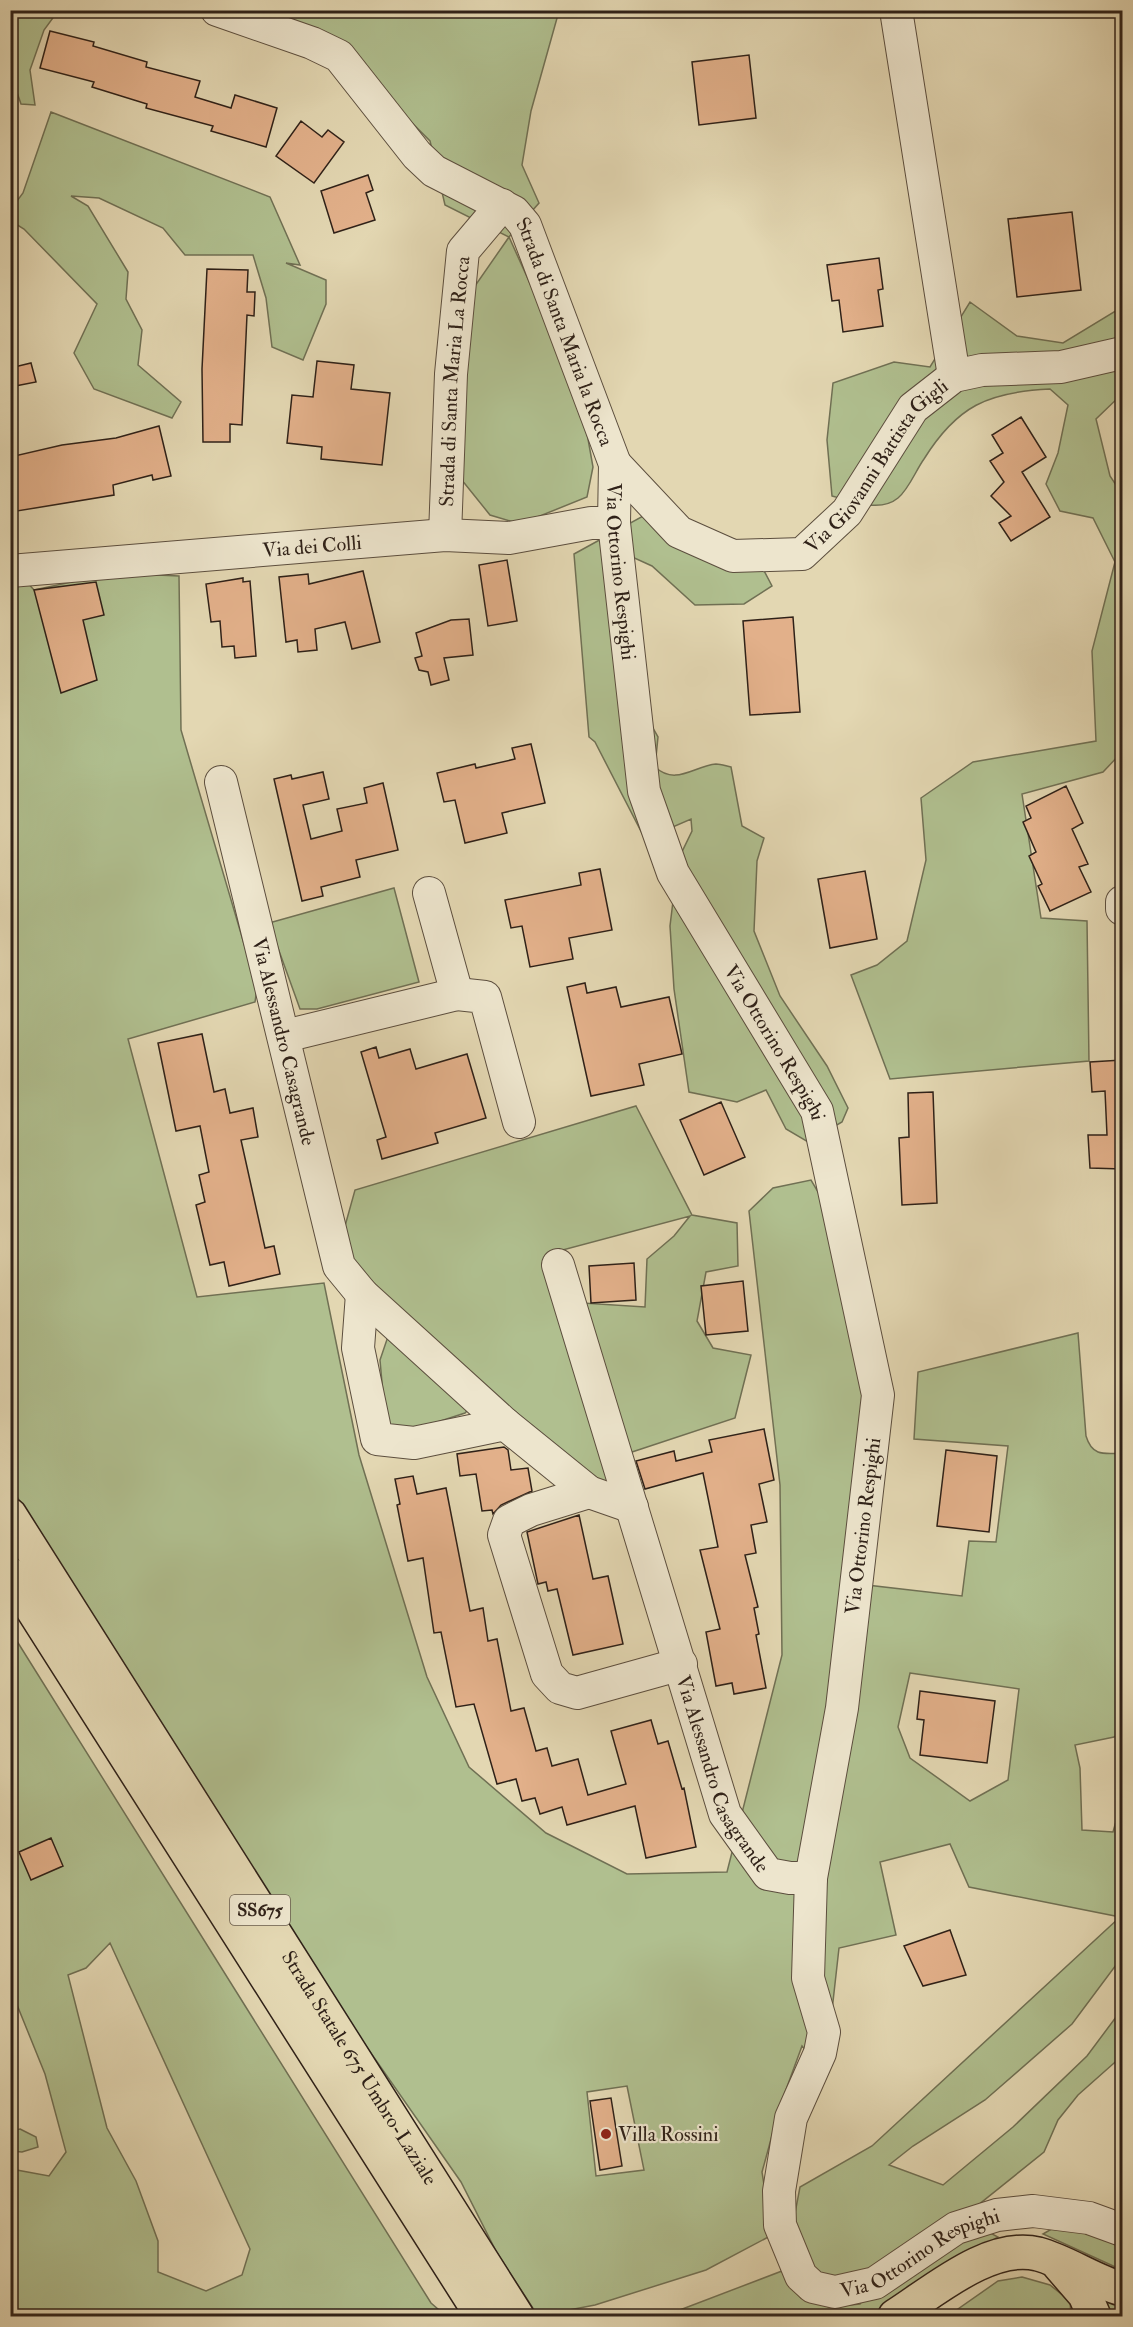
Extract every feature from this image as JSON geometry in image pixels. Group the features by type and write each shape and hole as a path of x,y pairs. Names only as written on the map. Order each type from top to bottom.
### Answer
{"highway":[{"name":"Strada Statale 675 Umbro-Laziale","path":"10,1515 497,2312"},
{"name":"Strada Statale 675 Umbro-Laziale","path":"10,1574 497,2312"},
{"path":"895,2316 974,2265 1018,2251 1038,2254 1122,2289"},
{"path":"1056,2261 1085,2295 1094,2316"}],"street":[{"name":"Strada di Santa Maria la Rocca","path":"217,10 312,43 339,56 434,171 514,212 525,225 615,464"},
{"name":"Via Giovanni Battista Gigli","path":"896,10 954,376"},
{"name":"Strada di Santa Maria La Rocca","path":"445,535 451,374 463,251 502,205"},
{"name":"Via Giovanni Battista Gigli","path":"615,464 679,532 733,556 802,554 847,512 913,408 954,376 982,370 1061,367 1122,353"},
{"name":"Via Ottorino Respighi","path":"615,464 614,523 645,791 673,873 817,1111 878,1395 843,1708 811,1878 808,1978 824,2032 820,2053 791,2118 779,2191 780,2225 801,2276 813,2287 835,2292 874,2283 956,2228 997,2215 1033,2211 1089,2218 1122,2230"},
{"name":"Via dei Colli","path":"10,571 445,535 509,538 591,523 614,523"},
{"name":"Via Alessandro Casagrande","path":"221,782 285,1036 339,1266 362,1294 505,1424 589,1492 632,1507"},
{"path":"429,893 457,994"},
{"path":"1122,902 1122,909"},
{"path":"285,1036 457,994 485,997 519,1122"},
{"name":"Via Alessandro Casagrande","path":"558,1265 725,1814 768,1874 790,1878 811,1878"},
{"path":"362,1294 358,1348 377,1439 414,1443 505,1424"},
{"name":"Via Alessandro Casagrande","path":"589,1492 531,1510 509,1521 504,1535 547,1674 560,1688 577,1693 681,1664"}],"green space":[{"path":"11,10 58,11 44,30 30,70 35,105 21,104 11,75"},
{"path":"258,11 559,11 531,111 522,165 539,203 509,237 445,205 430,141 380,91"},
{"path":"51,112 270,197 300,265 286,263 326,280 326,304 303,360 272,347 266,298 253,255 185,255 163,228 99,198 71,196 88,206 128,272 126,299 142,330 138,365 181,402 172,418 94,389 74,353 97,304 24,229 11,221 11,209 23,193"},
{"path":"509,237 580,394 593,467 587,497 520,524 490,515 457,474 468,296"},
{"path":"970,302 1017,336 1063,343 1122,307 1122,394 1096,419 1110,476 1122,494 1122,752 1103,772 1022,794 1041,918 1087,921 1089,1061 890,1079 851,975 877,965 907,941 926,860 921,798 973,762 1096,741 1092,651 1115,562 1093,518 1060,511 1046,484 1058,453 1068,405 1050,389 992,398 962,414 936,441 902,494 891,502 874,505 832,496 827,440 833,383 894,362 930,367"},
{"path":"643,516 760,563 772,586 744,604 695,605 652,566 628,555 615,661 658,737 655,767 670,775 678,775 708,765 731,767 742,826 764,838 757,861 754,931 780,996 827,1066 848,1108 842,1122 808,1142 786,1129 766,1090 737,1102 689,1092 674,989 670,926 678,860 692,831 691,819 645,839 595,742 589,737 574,554"},
{"path":"114,573 179,576 181,730 257,988 255,1002 128,1039 197,1297 324,1283 359,1455 427,1677 469,1767 546,1833 627,1874 727,1872 782,1655 780,1485 749,1211 773,1188 811,1180 824,1202 861,1375 865,1421 867,1585 962,1596 969,1541 996,1542 1008,1446 914,1439 918,1372 1078,1333 1088,1443 1099,1452 1122,1453 1122,1731 1114,1737 1075,1745 1080,1768 1082,1830 1113,1832 1122,1800 1122,1957 1072,2024 985,2100 913,2146 889,2165 943,2185 1013,2127 1087,2056 1122,2009 1122,2056 1078,2095 1058,2120 1044,2152 967,2214 975,2225 998,2237 872,2316 664,2316 782,2271 801,2298 829,2307 860,2304 867,2294 862,2288 846,2278 818,2279 791,2234 800,2187 872,2146 1120,1917 969,1887 950,1844 880,1862 896,1935 839,1948 825,2073 802,2046 780,2106 762,2172 772,2235 706,2270 595,2305 538,2316 497,2253 461,2182 271,1910 11,1487 10,583 25,580 34,590","holes":["910,1673 1019,1689 1008,1780 970,1801 910,1758 898,1727","627,2086 644,2170 596,2176 587,2092"]},
{"path":"394,888 419,982 317,1009 300,1009 269,923"},
{"path":"636,1106 692,1215 737,1223 738,1266 706,1272 697,1321 713,1348 751,1355 735,1418 629,1453 583,1303 645,1307 647,1259 674,1236 690,1216 555,1252 615,1484 606,1486 487,1389 465,1413 416,1429 386,1428 380,1360 398,1307 354,1267 345,1226 355,1190"},
{"path":"10,1630 431,2303 446,2316 16,2316 11,2314 11,2169 49,2176 66,2152 45,2074 11,1990","holes":["110,1943 250,2249 242,2275 206,2291 158,2272 158,2241 136,2181 107,2128 68,1975 86,1968"]},
{"path":"20,2129 36,2137 38,2147 22,2152 11,2151 11,2131"},
{"path":"1055,2227 1122,2241 1122,2270 1043,2234"},
{"path":"1022,2277 1050,2285 1070,2301 1071,2316 948,2316 998,2281"},
{"path":"1106,2299 1122,2303 1122,2316 1111,2316"}],"building":[{"path":"50,31 94,42 93,46 147,62 146,67 200,81 195,97 231,108 235,95 277,108 266,147 211,131 213,126 146,108 147,104 92,87 94,82 40,68"},
{"path":"749,55 756,118 699,125 692,62"},
{"path":"301,121 322,137 328,130 344,142 314,183 276,156"},
{"path":"368,175 373,190 366,193 375,220 334,233 321,191"},
{"path":"1072,212 1081,290 1017,297 1008,219"},
{"path":"879,258 883,289 878,290 883,326 843,332 839,300 832,301 827,265"},
{"path":"207,269 248,270 247,292 255,292 254,316 247,315 242,425 230,424 230,442 203,442 202,369"},
{"path":"317,361 354,365 351,389 390,393 382,465 321,459 322,447 287,443 292,395 313,397"},
{"path":"31,363 36,382 10,387 10,368"},
{"path":"1021,417 1046,457 1022,472 1050,517 1011,541 999,523 1011,516 991,496 1004,482 990,461 1003,453 992,435"},
{"path":"159,426 171,476 153,480 152,475 113,485 114,495 17,511 10,477 10,457 62,445 116,438"},
{"path":"507,560 517,621 488,626 479,565"},
{"path":"363,571 380,642 352,649 345,622 315,629 317,650 298,652 297,640 286,642 279,577 308,574 309,584"},
{"path":"243,578 243,582 250,581 256,656 235,658 234,646 222,647 220,621 211,622 206,584"},
{"path":"96,582 104,615 83,620 97,680 61,693 34,590"},
{"path":"793,617 800,712 750,715 743,621"},
{"path":"469,619 473,655 444,658 449,680 431,685 428,672 419,670 415,658 422,656 416,633 451,620"},
{"path":"531,744 545,803 502,813 507,833 465,843 455,800 444,802 437,773 475,764 476,768 515,759 512,748"},
{"path":"323,772 329,799 303,805 311,839 342,831 337,809 367,803 364,788 383,783 398,850 356,860 360,877 321,887 323,896 302,901 274,779 291,775 292,779"},
{"path":"1066,786 1083,823 1072,829 1088,864 1079,867 1091,892 1050,911 1038,886 1042,884 1029,856 1036,852 1023,822 1031,818 1026,806"},
{"path":"600,869 612,930 569,938 573,959 530,967 522,926 511,928 505,900 581,885 579,873"},
{"path":"865,871 877,939 830,948 818,879"},
{"path":"585,983 587,993 616,987 621,1007 669,997 682,1054 639,1064 644,1085 591,1096 567,987"},
{"path":"202,1034 214,1092 225,1089 230,1113 253,1108 258,1137 241,1140 265,1248 274,1246 280,1274 229,1286 224,1262 210,1265 196,1205 205,1202 199,1175 209,1172 200,1126 176,1131 158,1043"},
{"path":"376,1047 379,1058 410,1049 416,1069 467,1054 486,1118 435,1133 438,1143 382,1159 377,1140 386,1137 361,1052"},
{"path":"1122,1060 1122,1169 1090,1168 1088,1135 1107,1135 1105,1091 1092,1092 1090,1062"},
{"path":"933,1092 937,1203 902,1205 899,1138 909,1137 908,1093"},
{"path":"721,1102 745,1157 704,1175 680,1120"},
{"path":"634,1263 636,1300 591,1303 589,1266"},
{"path":"743,1281 748,1331 706,1335 701,1286"},
{"path":"764,1429 774,1480 759,1484 767,1522 751,1525 756,1553 745,1555 758,1607 754,1608 759,1634 756,1635 766,1688 734,1694 732,1683 716,1686 706,1632 720,1629 700,1550 718,1547 703,1473 645,1489 636,1461 674,1451 676,1461 712,1452 709,1440"},
{"path":"504,1447 508,1450 511,1470 528,1468 532,1491 501,1505 493,1514 492,1510 482,1511 476,1474 460,1476 457,1454"},
{"path":"946,1450 997,1456 989,1532 937,1526"},
{"path":"413,1476 417,1494 446,1488 470,1611 483,1608 488,1641 497,1639 511,1711 524,1708 536,1751 547,1748 552,1766 578,1759 588,1795 626,1784 611,1731 651,1720 658,1744 668,1741 682,1789 684,1788 696,1847 646,1858 635,1806 567,1825 562,1807 540,1814 535,1798 522,1801 516,1779 497,1784 474,1704 456,1707 441,1632 434,1633 423,1558 408,1561 397,1505 400,1504 395,1479"},
{"path":"579,1515 593,1579 608,1576 623,1644 573,1655 557,1589 548,1591 546,1582 538,1584 527,1532"},
{"path":"920,1691 995,1701 987,1763 920,1755 924,1720 917,1719"},
{"path":"51,1838 63,1866 31,1880 19,1852"},
{"path":"950,1930 966,1975 923,1986 904,1946"},
{"name":"Villa Rossini","path":"611,2098 622,2166 600,2170 590,2101"}],"place":[{"name":"Villa Rossini","path":"606,2134"}]}
